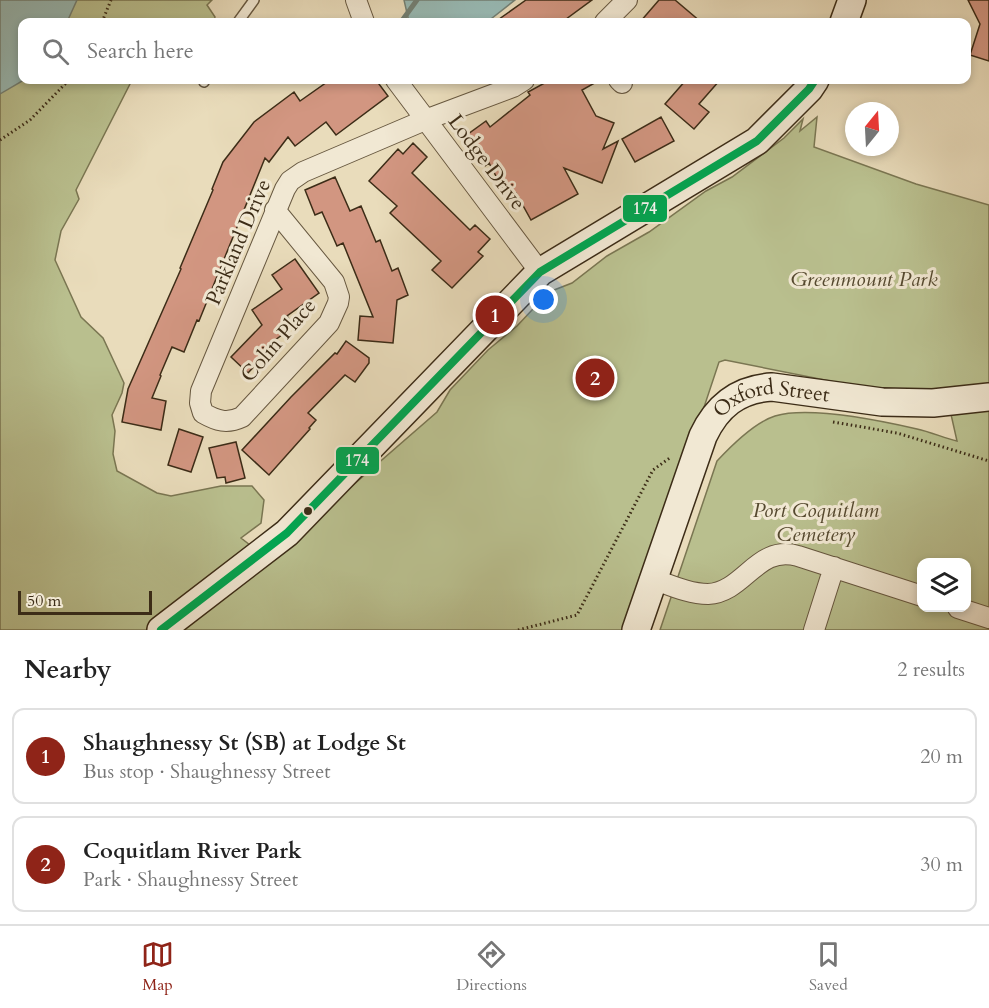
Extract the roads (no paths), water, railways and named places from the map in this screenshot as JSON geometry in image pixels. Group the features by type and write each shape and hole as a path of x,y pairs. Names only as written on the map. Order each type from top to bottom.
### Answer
{"street":[{"path":"356,0 363,18"},
{"path":"608,18 627,0"},
{"path":"845,18 852,0"},
{"name":"Lodge Drive","path":"399,84 540,272"},
{"name":"Parkland Drive","path":"201,392 275,210 290,181 426,120 518,84"},
{"path":"161,630 287,533 540,272 757,141 812,84"},
{"name":"Colin Place","path":"201,392 200,403 203,413 221,422 232,422 242,417 329,323 338,303 338,288 334,282 275,210"},
{"name":"Oxford Street","path":"636,630 703,436 721,407 739,394 772,387 882,402 909,403 989,397"},
{"path":"653,579 689,591 707,594 732,586 763,561 778,554 791,554 917,595"},
{"path":"814,630 834,567"},
{"path":"970,612 989,618"}],"lane":[{"path":"241,18 254,0"}],"water":[{"path":"0,0 77,0 69,18 18,18 18,84 0,94"},
{"path":"404,0 515,0 492,18 408,18"}],"waterway":[{"path":"404,18 417,0"}],"place":[{"name":"Shaughnessy St (SB) at Lodge St","path":"495,315"},
{"name":"Coquitlam River Park","path":"595,378"}],"park label":[{"name":"Greenmount Park","path":"864,279"},
{"name":"Port Coquitlam Cemetery","path":"816,522"}]}
